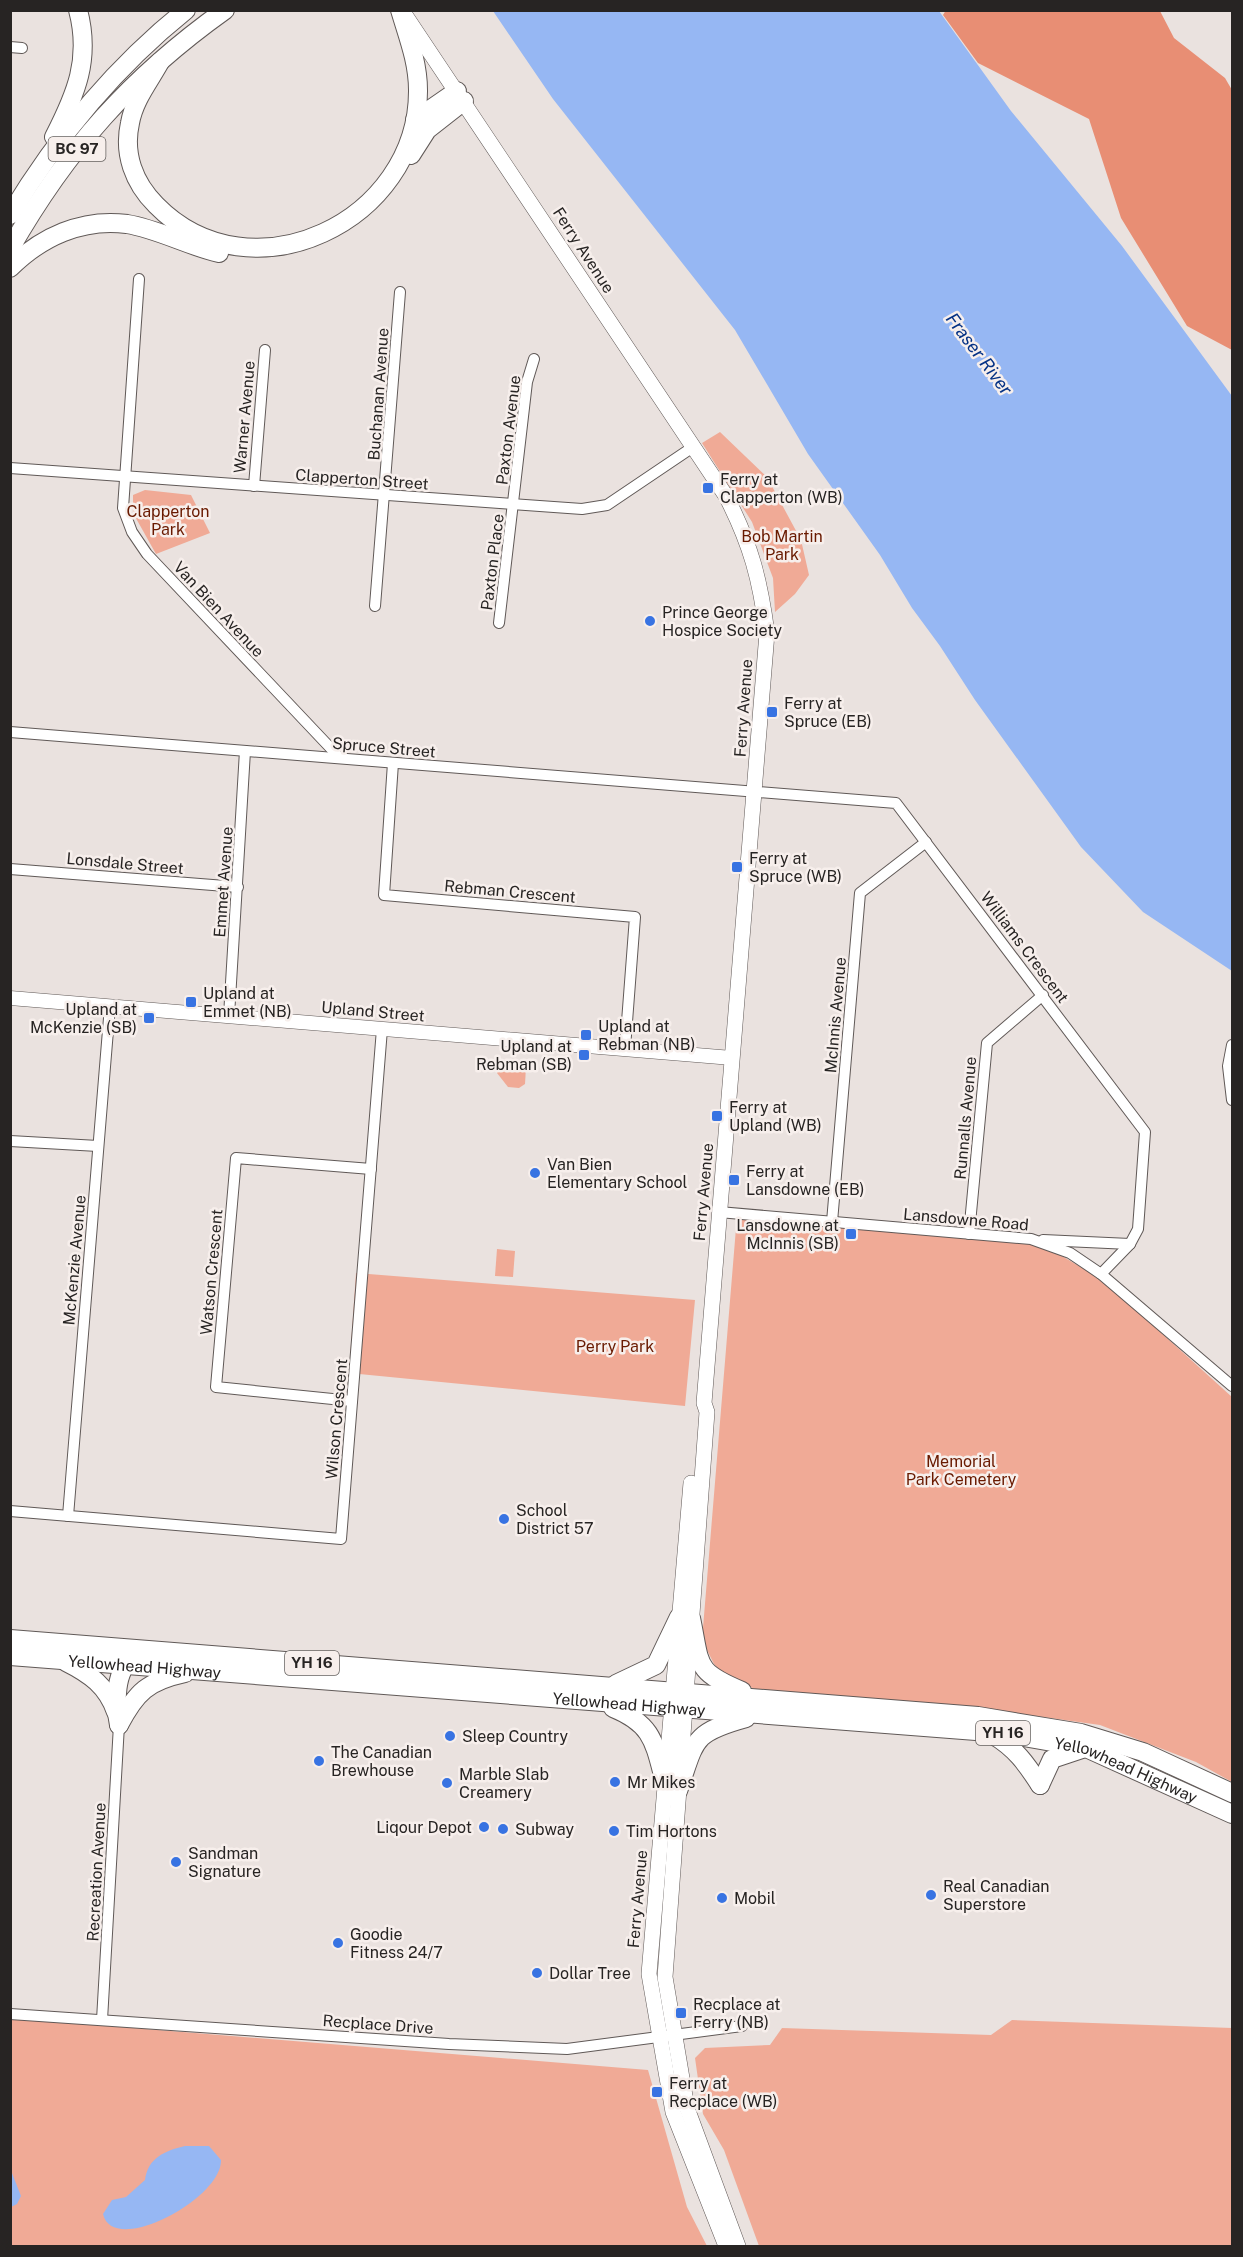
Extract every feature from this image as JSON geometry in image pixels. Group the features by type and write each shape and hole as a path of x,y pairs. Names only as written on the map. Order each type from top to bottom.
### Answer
{"highway":[{"path":"32,180 81,79 84,46 78,10"},
{"name":"BC 97","path":"10,215 32,180 112,77 186,10"},
{"name":"BC 97","path":"10,249 48,188 97,122 132,84 225,10"},
{"path":"160,62 139,96 130,121 127,146 135,176 147,195 180,225 211,240 238,246 277,246 329,231 350,219 382,191 396,170 415,120 418,90 415,60 401,10"},
{"path":"415,120 461,96"},
{"path":"10,268 32,248 60,232 107,223 128,225 228,256 255,258 305,250 351,229 371,213 388,194 427,130 461,96"},
{"path":"613,1686 640,1675 656,1665 685,1618"},
{"path":"685,1618 700,1662 708,1674 758,1706"},
{"name":"Yellowhead Highway","path":"10,1639 613,1686 678,1700"},
{"path":"118,1720 119,1683 126,1664 136,1657 178,1653"},
{"name":"Yellowhead Highway","path":"10,1656 600,1703 678,1700 978,1716 1081,1733 1143,1752 1233,1793"},
{"path":"58,1659 93,1677 105,1690 118,1720"},
{"path":"118,1720 149,1684 200,1670"},
{"path":"600,1703 631,1716 646,1728 655,1744 671,1785"},
{"path":"671,1785 695,1743 712,1727 758,1706"},
{"name":"Yellowhead Highway","path":"758,1706 991,1734 1002,1733 1086,1748 1233,1814"},
{"path":"991,1734 1012,1746 1025,1761 1040,1785 1052,1759 1086,1748"}],"main road":[{"name":"Ferry Avenue","path":"401,10 461,96 726,496 747,536 762,592 767,633 704,1403 707,1412 685,1618 671,1785 665,1977 673,2112 726,2247"},
{"name":"Ferry Avenue","path":"667,2035 687,2108 738,2247"}],"street":[{"path":"10,47 22,48"},
{"name":"Van Bien Avenue","path":"139,279 123,508 132,532 147,554 339,758"},
{"name":"Buchanan Avenue","path":"375,606 400,292"},
{"name":"Warner Avenue","path":"254,486 265,350"},
{"name":"Paxton Avenue","path":"514,504 527,381 534,359"},
{"name":"Clapperton Street","path":"10,468 582,509 606,505 693,447"},
{"name":"Paxton Place","path":"499,623 514,504"},
{"name":"Spruce Street","path":"10,732 754,793"},
{"name":"Emmet Avenue","path":"229,1016 245,751"},
{"name":"Rebman Crescent","path":"393,763 384,895 634,917 625,1048"},
{"name":"Williams Crescent","path":"754,793 896,803 1145,1132 1138,1229 1130,1244 1101,1274"},
{"name":"McInnis Avenue","path":"832,1222 860,893 926,842"},
{"name":"Lonsdale Street","path":"10,869 238,887"},
{"name":"Runnalls Avenue","path":"969,1234 987,1043 1043,995"},
{"name":"Upland Street","path":"10,998 732,1058"},
{"name":"McKenzie Avenue","path":"68,1516 110,1006"},
{"name":"Wilson Crescent","path":"68,1516 341,1539 382,1029"},
{"path":"1233,1045 1228,1066 1233,1100"},
{"path":"10,1141 99,1146"},
{"name":"Watson Crescent","path":"352,1401 216,1387 236,1158 371,1168"},
{"name":"Lansdowne Road","path":"719,1212 1031,1239 1070,1253 1101,1274 1233,1386"},
{"path":"1031,1239 1130,1244"},
{"path":"10,1511 68,1516"},
{"name":"Recreation Avenue","path":"102,2020 118,1720"},
{"name":"Recplace Drive","path":"10,2014 448,2044 567,2049 742,2026"}],"green space":[{"name":"Bob Martin Park","path":"720,432 767,477 801,540 809,575 795,594 775,612 773,578 752,522 702,443"},
{"name":"Clapperton Park","path":"145,490 191,495 210,533 156,554 133,513 133,495"},
{"path":"503,1061 523,1063 526,1067 525,1084 519,1088 508,1087 497,1073 497,1066"},
{"name":"Memorial Park Cemetery","path":"737,1216 1030,1237 1104,1281 1232,1397 1232,1782 1196,1762 1100,1725 965,1706 758,1690 726,1678 714,1664 702,1640"},
{"path":"497,1249 515,1251 513,1277 495,1276"},
{"name":"Perry Park","path":"356,1273 695,1300 685,1406 349,1373"},
{"path":"11,2018 648,2070 687,2207 707,2246 11,2246"},
{"path":"1012,2020 1232,2028 1232,2246 759,2246 724,2150 703,2114 695,2058 705,2048 770,2045 782,2028 991,2035"}],"shaded area":[{"path":"946,10 1160,11 1174,38 1225,78 1232,90 1232,350 1187,326 1121,218 1089,119 978,63 943,15"}],"water":[{"name":"Fraser River","path":"493,11 939,11 1011,111 1122,246 1232,396 1232,971 1143,912 1081,847 975,700 912,608 880,555 808,454 735,330 553,99"},
{"path":"185,2146 209,2146 221,2160 217,2175 204,2191 187,2206 166,2218 145,2226 126,2229 111,2226 103,2214 112,2200 126,2197 145,2180 150,2166 158,2157 170,2150"},
{"path":"10,2168 21,2196 17,2204 11,2207"}],"place":[{"name":"Ferry at Clapperton (WB)","path":"708,488"},
{"name":"Prince George Hospice Society","path":"650,621"},
{"name":"Ferry at Spruce (EB)","path":"772,712"},
{"name":"Ferry at Spruce (WB)","path":"737,867"},
{"name":"Upland at Emmet (NB)","path":"191,1002"},
{"name":"Upland at McKenzie (SB)","path":"149,1018"},
{"name":"Upland at Rebman (NB)","path":"586,1035"},
{"name":"Upland at Rebman (SB)","path":"584,1055"},
{"name":"Ferry at Upland (WB)","path":"717,1116"},
{"name":"Van Bien Elementary School","path":"535,1173"},
{"name":"Ferry at Lansdowne (EB)","path":"734,1180"},
{"name":"Lansdowne at McInnis (SB)","path":"851,1234"},
{"name":"School District 57","path":"504,1519"},
{"name":"Sleep Country","path":"450,1736"},
{"name":"The Canadian Brewhouse","path":"319,1761"},
{"name":"Mr Mikes","path":"615,1782"},
{"name":"Marble Slab Creamery","path":"447,1783"},
{"name":"Liqour Depot","path":"484,1827"},
{"name":"Subway","path":"503,1829"},
{"name":"Tim Hortons","path":"614,1831"},
{"name":"Sandman Signature","path":"176,1862"},
{"name":"Real Canadian Superstore","path":"931,1895"},
{"name":"Mobil","path":"722,1898"},
{"name":"Goodie Fitness 24/7","path":"338,1943"},
{"name":"Dollar Tree","path":"537,1973"},
{"name":"Recplace at Ferry (NB)","path":"681,2013"},
{"name":"Ferry at Recplace (WB)","path":"657,2092"}]}
